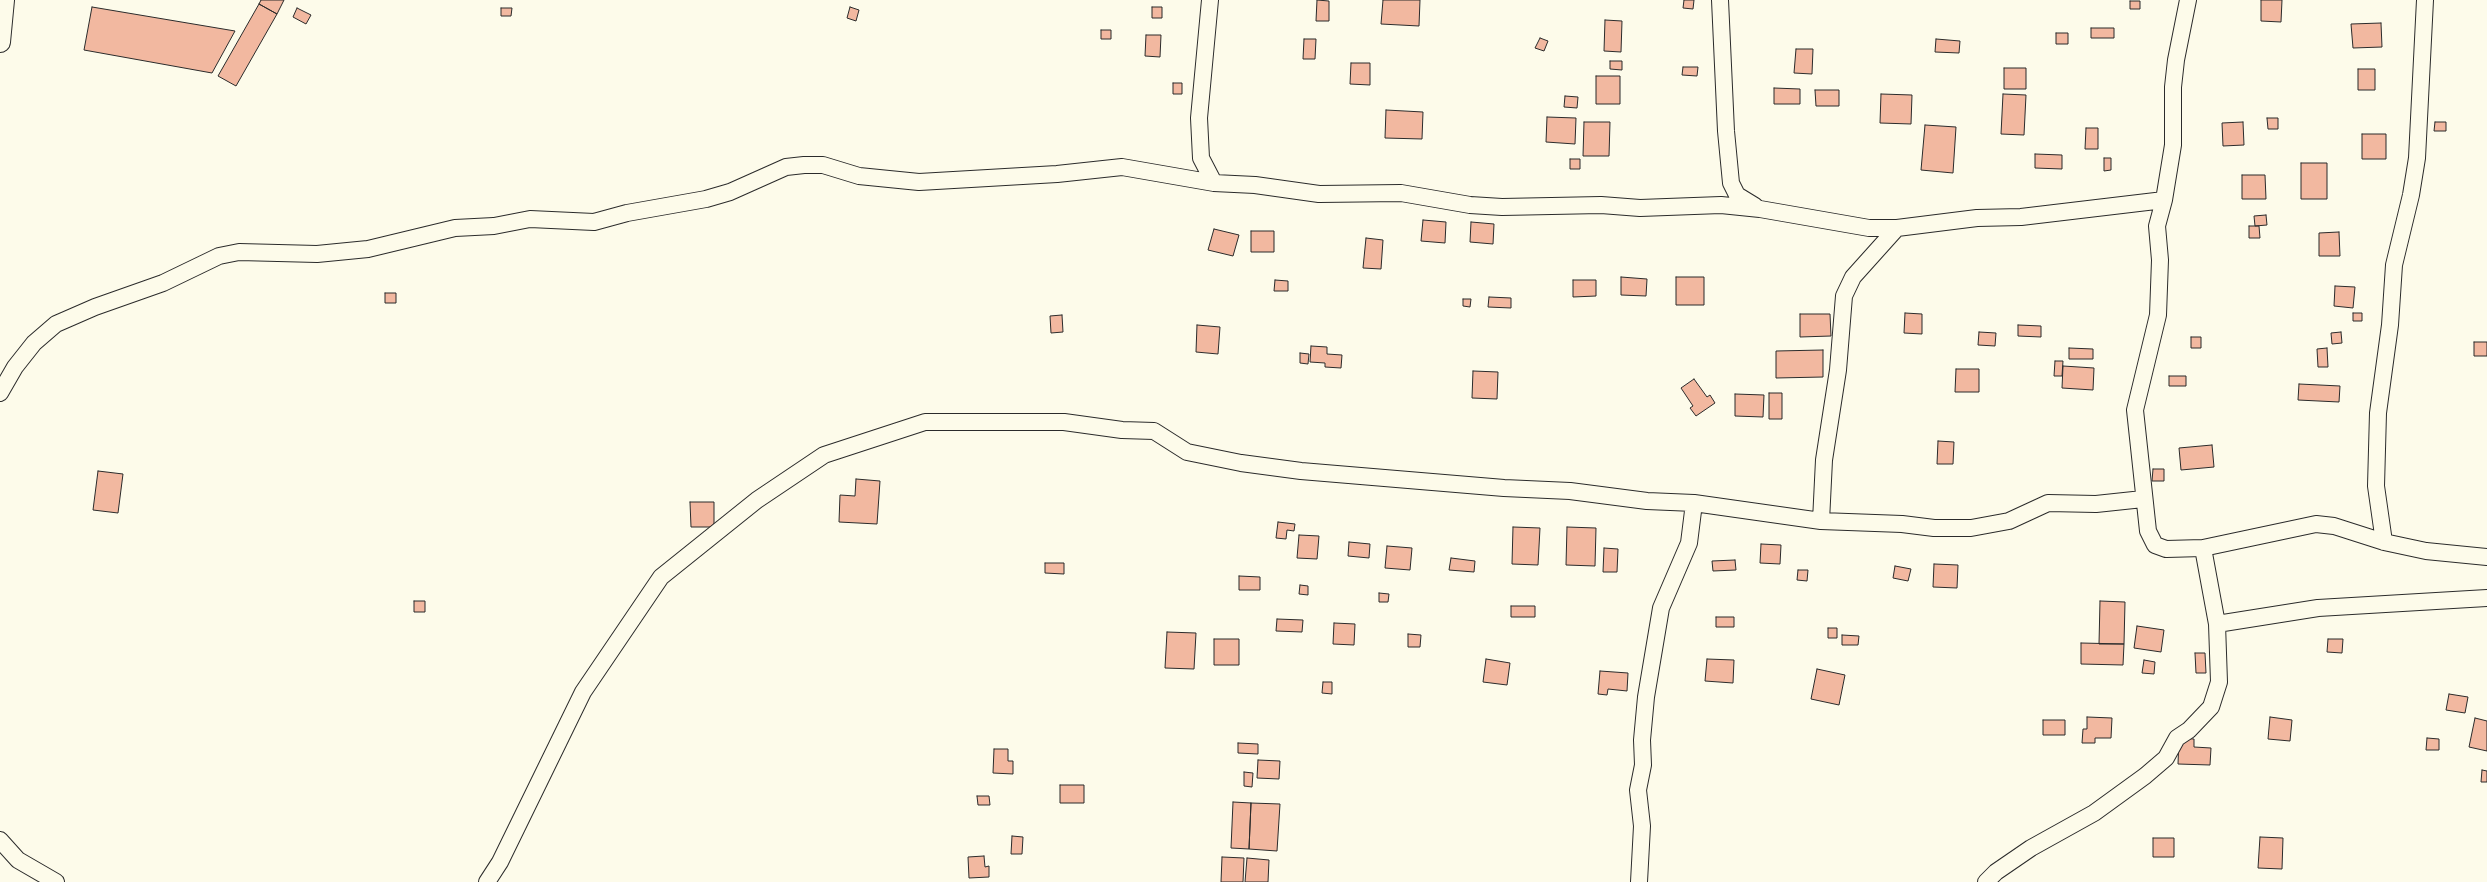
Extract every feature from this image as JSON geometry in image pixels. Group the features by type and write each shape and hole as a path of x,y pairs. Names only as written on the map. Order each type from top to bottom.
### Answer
{"street":[{"path":"0,42 4,0"},
{"path":"1210,0 1199,118 1201,158 1214,183"},
{"path":"1720,0 1726,131 1731,182 1737,195 1760,209"},
{"path":"2188,0 2176,60 2173,87 2173,146 2164,200 2157,226 2160,260 2158,315 2135,410 2143,499 2148,531 2155,544 2166,549 2203,548 2316,524 2334,526 2384,542 2426,551 2487,557"},
{"path":"2384,542 2376,486 2378,413 2390,325 2394,265 2411,195 2416,158 2425,0"},
{"path":"0,394 16,367 34,343 56,324 95,307 163,282 219,256 239,252 317,254 368,249 455,228 494,226 530,219 594,222 627,213 706,199 730,192 786,167 823,165 859,176 918,182 1058,174 1122,167 1214,183 1255,185 1319,194 1402,193 1470,205 1502,208 1601,205 1640,208 1721,205 1760,209 1869,228 1897,228 1977,218 2021,217 2164,200"},
{"path":"1821,521 1824,460 1838,370 1844,296 1853,277 1897,228"},
{"path":"0,373 16,367"},
{"path":"487,882 500,862 583,692 661,577 756,500 824,456 925,422 1064,422 1122,430 1154,430 1187,452 1292,470 1504,488 1570,491 1647,501 1694,503 1821,521 1902,524 1934,528 1971,528 2008,521 2048,503 2096,504 2143,499"},
{"path":"1639,882 1642,826 1638,790 1643,766 1642,740 1646,697 1662,608 1689,543 1694,503"},
{"path":"1986,882 1996,872 2031,848 2094,813 2166,758 2177,738 2189,730 2211,706 2219,682 2218,624 2203,548"},
{"path":"2218,624 2318,608 2487,598"},
{"path":"0,840 18,860 56,882"}],"building":[{"path":"261,0 284,0 277,14 259,4"},
{"path":"1317,0 1329,1 1329,21 1316,21"},
{"path":"1383,0 1420,0 1419,26 1381,24"},
{"path":"1684,0 1694,0 1693,9 1683,8"},
{"path":"2261,0 2282,0 2281,22 2261,21"},
{"path":"2130,1 2140,1 2140,9 2130,9"},
{"path":"259,4 277,14 236,86 218,76"},
{"path":"92,7 235,31 212,73 84,50"},
{"path":"850,7 859,10 856,21 847,18"},
{"path":"1152,7 1162,7 1162,18 1152,18"},
{"path":"297,8 311,15 306,24 293,17"},
{"path":"501,8 512,8 511,16 501,16"},
{"path":"1605,20 1622,21 1621,52 1604,51"},
{"path":"2381,23 2382,47 2353,48 2351,24"},
{"path":"2091,28 2114,28 2114,38 2091,38"},
{"path":"1101,30 1111,30 1111,39 1101,39"},
{"path":"2056,33 2068,33 2068,44 2056,44"},
{"path":"1146,35 1161,35 1160,57 1145,56"},
{"path":"1540,38 1548,41 1544,51 1535,48"},
{"path":"1304,39 1316,39 1315,59 1303,59"},
{"path":"1936,39 1960,41 1959,53 1935,52"},
{"path":"1796,49 1813,49 1812,74 1794,73"},
{"path":"1610,61 1622,61 1622,70 1610,69"},
{"path":"1351,63 1370,63 1370,85 1350,84"},
{"path":"1683,67 1698,67 1697,76 1682,75"},
{"path":"2004,68 2026,68 2026,89 2004,89"},
{"path":"2358,69 2375,69 2375,90 2358,90"},
{"path":"1596,76 1620,76 1620,104 1596,104"},
{"path":"1173,83 1182,83 1182,94 1173,94"},
{"path":"1774,88 1800,89 1800,104 1774,104"},
{"path":"1815,90 1839,90 1839,106 1816,106"},
{"path":"1881,94 1912,95 1911,124 1880,123"},
{"path":"2003,94 2026,95 2024,135 2001,134"},
{"path":"1565,96 1578,97 1577,108 1564,107"},
{"path":"1386,110 1423,112 1422,139 1385,138"},
{"path":"1547,117 1576,118 1575,144 1546,142"},
{"path":"2267,118 2278,118 2278,129 2268,129"},
{"path":"1584,122 1610,122 1609,156 1583,156"},
{"path":"2243,122 2244,145 2223,146 2222,123"},
{"path":"2435,122 2446,122 2446,131 2434,131"},
{"path":"1925,125 1956,127 1953,173 1921,170"},
{"path":"2086,128 2098,128 2098,149 2085,149"},
{"path":"2362,134 2386,134 2386,159 2362,159"},
{"path":"2035,154 2062,155 2062,169 2035,168"},
{"path":"2104,158 2111,158 2111,170 2104,171"},
{"path":"1570,159 1580,159 1580,169 1570,169"},
{"path":"2301,163 2327,163 2327,199 2301,199"},
{"path":"2242,175 2265,175 2266,199 2242,199"},
{"path":"2266,215 2267,225 2255,226 2254,216"},
{"path":"1423,220 1446,222 1445,243 1421,241"},
{"path":"1471,222 1494,224 1493,244 1470,242"},
{"path":"2249,226 2259,226 2260,238 2249,238"},
{"path":"1214,229 1239,235 1233,256 1208,250"},
{"path":"1251,231 1274,231 1274,252 1251,252"},
{"path":"2339,232 2340,256 2319,256 2319,233"},
{"path":"1366,238 1383,240 1381,269 1363,268"},
{"path":"1621,277 1647,279 1646,296 1621,295"},
{"path":"1676,277 1704,277 1704,305 1676,305"},
{"path":"1275,280 1288,281 1288,291 1274,291"},
{"path":"1573,280 1596,280 1596,296 1573,297"},
{"path":"2335,286 2355,287 2353,308 2334,306"},
{"path":"385,293 396,293 396,303 385,303"},
{"path":"1489,297 1511,298 1511,308 1488,307"},
{"path":"1463,299 1471,299 1470,307 1463,306"},
{"path":"1905,313 1922,314 1922,334 1904,333"},
{"path":"2353,313 2362,313 2362,321 2353,321"},
{"path":"1800,314 1830,314 1831,336 1800,337"},
{"path":"1062,315 1063,332 1051,333 1050,316"},
{"path":"1197,325 1220,327 1218,354 1196,352"},
{"path":"2018,325 2041,326 2041,337 2018,336"},
{"path":"1979,332 1996,333 1995,346 1978,345"},
{"path":"2341,332 2342,343 2332,344 2331,333"},
{"path":"2191,337 2201,337 2201,348 2191,348"},
{"path":"2474,342 2487,342 2487,356 2474,356"},
{"path":"1311,346 1327,347 1327,354 1342,355 1341,368 1325,367 1325,363 1310,362"},
{"path":"2069,348 2093,349 2093,359 2069,359"},
{"path":"2327,348 2328,367 2318,367 2317,349"},
{"path":"1823,350 1823,377 1776,378 1776,351"},
{"path":"1300,353 1309,354 1308,364 1300,363"},
{"path":"2055,361 2063,361 2062,376 2054,376"},
{"path":"2063,366 2094,368 2093,390 2062,388"},
{"path":"1956,369 1979,369 1979,392 1955,392"},
{"path":"1473,371 1498,372 1497,399 1472,398"},
{"path":"2169,376 2186,376 2186,386 2169,386"},
{"path":"1694,379 1707,397 1710,395 1715,403 1696,416 1690,408 1693,406 1681,388"},
{"path":"2299,384 2340,386 2339,402 2298,400"},
{"path":"1769,393 1782,393 1782,419 1769,419"},
{"path":"1735,394 1764,395 1763,417 1735,416"},
{"path":"1938,441 1954,442 1953,464 1937,464"},
{"path":"2212,445 2214,467 2181,470 2179,448"},
{"path":"2153,469 2164,469 2164,481 2152,481"},
{"path":"98,471 123,474 118,513 93,510"},
{"path":"856,479 880,481 877,524 839,522 840,495 855,496"},
{"path":"690,502 714,502 714,527 691,527"},
{"path":"1278,522 1295,524 1294,531 1287,530 1286,539 1276,538"},
{"path":"1513,527 1540,528 1538,565 1512,564"},
{"path":"1567,527 1596,528 1595,566 1566,565"},
{"path":"1299,535 1319,536 1317,559 1297,558"},
{"path":"1349,542 1370,544 1369,558 1348,556"},
{"path":"1761,544 1781,545 1780,564 1760,563"},
{"path":"1387,546 1412,548 1410,570 1385,568"},
{"path":"1604,548 1618,549 1617,572 1603,572"},
{"path":"1451,558 1475,561 1474,572 1449,570"},
{"path":"1735,560 1736,570 1713,571 1712,561"},
{"path":"1045,563 1064,563 1064,574 1045,573"},
{"path":"1934,564 1958,565 1957,588 1933,587"},
{"path":"1895,566 1911,569 1908,581 1893,578"},
{"path":"1798,570 1808,570 1807,581 1797,580"},
{"path":"1239,576 1260,577 1260,590 1239,590"},
{"path":"1300,585 1308,586 1308,595 1299,594"},
{"path":"1379,593 1389,594 1388,602 1379,602"},
{"path":"414,601 425,601 425,612 414,612"},
{"path":"2100,601 2125,602 2124,644 2099,644"},
{"path":"1511,606 1535,606 1535,617 1511,617"},
{"path":"1716,617 1734,617 1734,627 1716,627"},
{"path":"1277,619 1303,620 1302,632 1276,631"},
{"path":"1334,623 1355,624 1354,645 1333,644"},
{"path":"2137,626 2164,630 2161,652 2134,648"},
{"path":"1828,628 1837,628 1837,638 1828,638"},
{"path":"1167,632 1196,633 1194,669 1165,668"},
{"path":"1408,634 1421,635 1420,647 1408,647"},
{"path":"1842,635 1859,636 1858,645 1842,645"},
{"path":"1214,639 1239,639 1239,665 1214,665"},
{"path":"2328,639 2343,639 2342,653 2327,652"},
{"path":"2081,643 2124,644 2123,665 2081,664"},
{"path":"2195,653 2205,653 2206,673 2196,673"},
{"path":"1486,659 1510,663 1507,685 1483,682"},
{"path":"1707,659 1734,660 1733,683 1705,681"},
{"path":"2144,660 2155,662 2154,674 2142,673"},
{"path":"1817,669 1845,675 1839,705 1811,699"},
{"path":"1600,671 1628,673 1627,691 1608,689 1607,695 1598,694"},
{"path":"1323,682 1332,682 1332,694 1322,693"},
{"path":"2449,694 2468,697 2465,713 2446,710"},
{"path":"2087,717 2112,718 2111,738 2095,738 2095,743 2082,743 2083,729 2087,729"},
{"path":"2270,717 2292,720 2290,741 2268,739"},
{"path":"2475,718 2487,721 2487,751 2469,747"},
{"path":"2043,720 2065,720 2065,735 2043,735"},
{"path":"2179,738 2194,739 2194,747 2211,748 2210,765 2178,764"},
{"path":"2427,738 2439,739 2439,750 2426,750"},
{"path":"1238,743 1258,744 1258,754 1238,753"},
{"path":"994,749 1008,749 1008,761 1013,761 1013,774 993,773"},
{"path":"1258,760 1280,761 1279,779 1257,778"},
{"path":"2482,770 2487,771 2487,782 2481,782"},
{"path":"1244,772 1253,773 1252,787 1244,786"},
{"path":"1060,785 1084,785 1084,803 1060,803"},
{"path":"977,796 989,796 990,805 978,805"},
{"path":"1233,802 1251,803 1249,849 1231,848"},
{"path":"1251,803 1280,804 1277,851 1249,849"},
{"path":"1012,836 1023,837 1022,854 1011,854"},
{"path":"2260,837 2283,838 2282,869 2258,868"},
{"path":"2153,838 2174,838 2174,857 2153,857"},
{"path":"984,856 985,867 989,866 989,877 969,878 968,857"},
{"path":"1222,857 1244,858 1243,882 1221,882"},
{"path":"1247,858 1269,860 1268,882 1245,882"}]}
